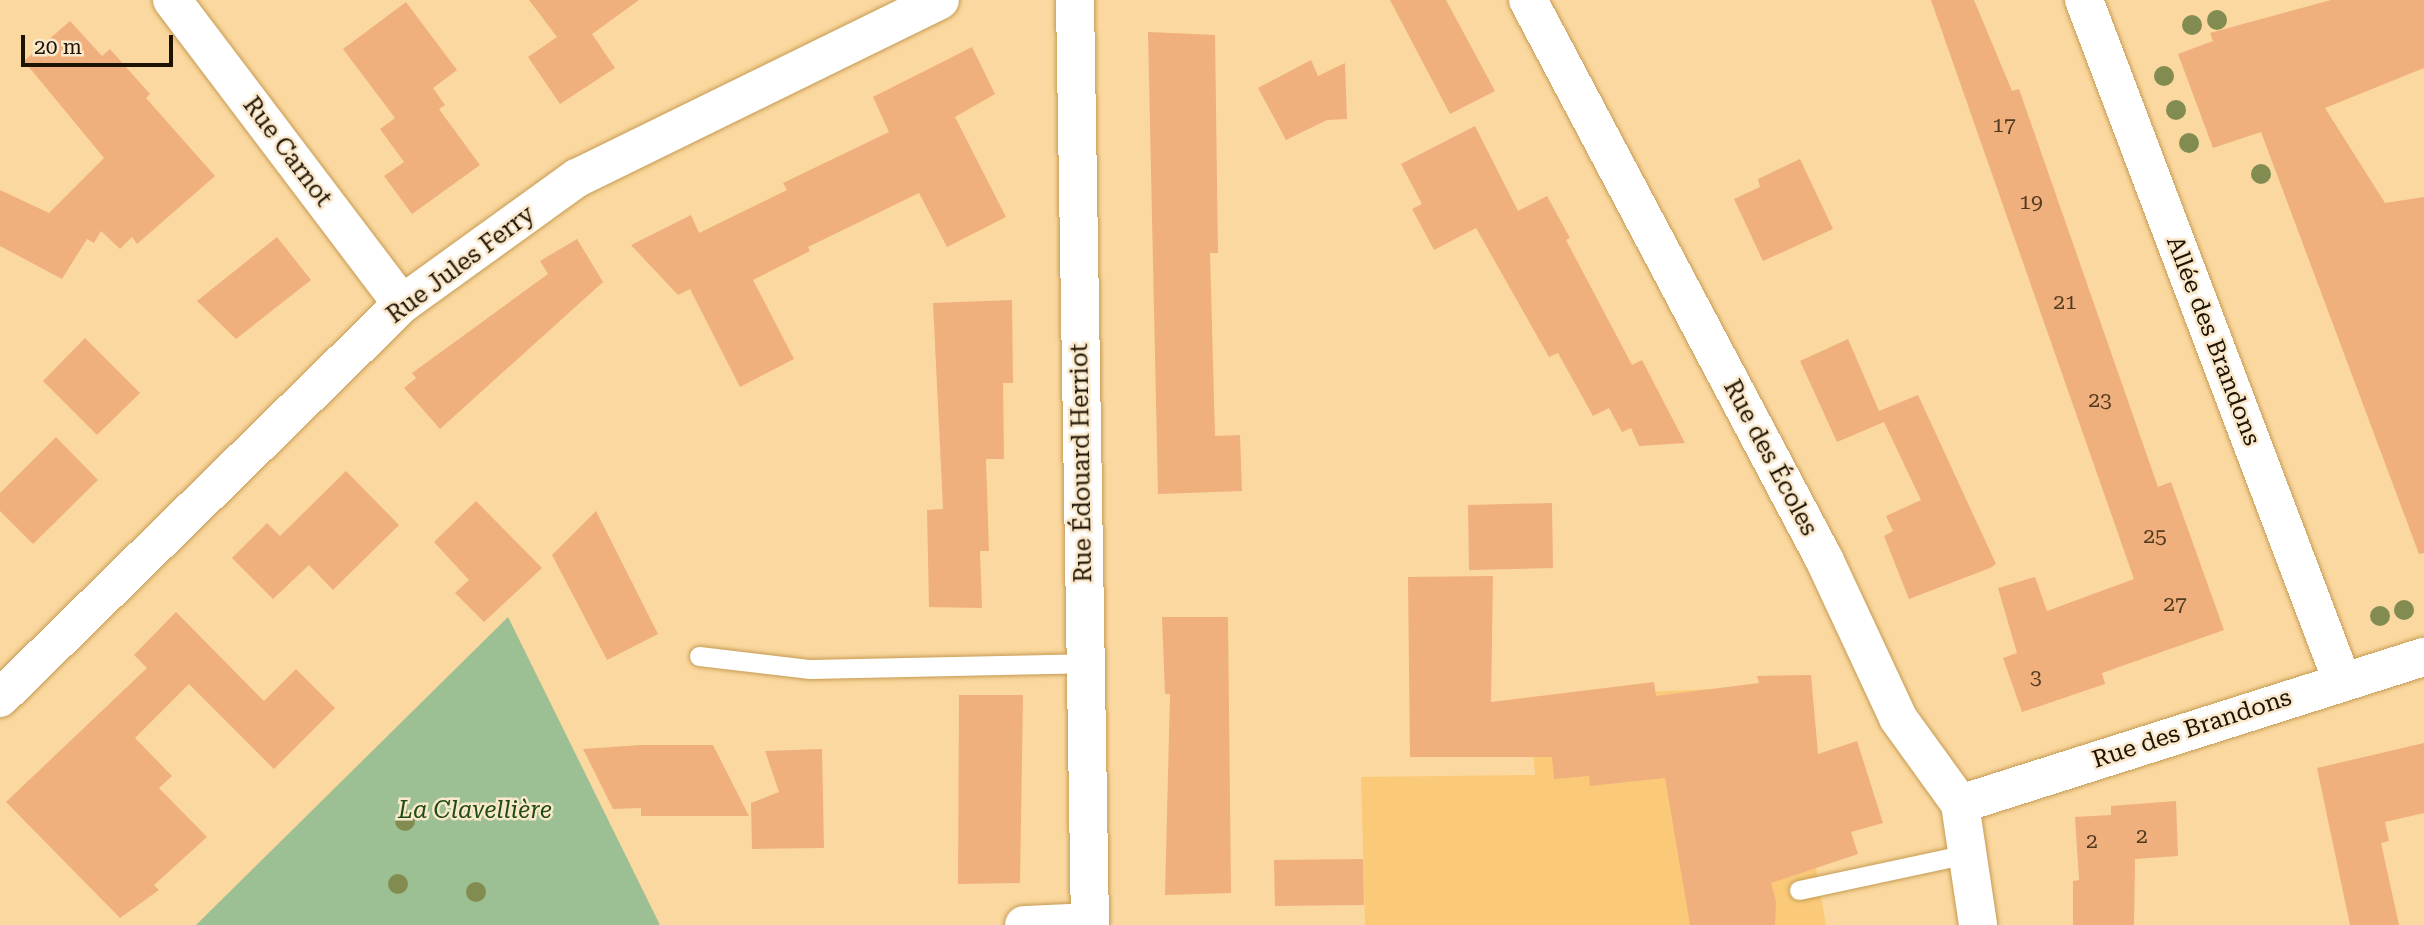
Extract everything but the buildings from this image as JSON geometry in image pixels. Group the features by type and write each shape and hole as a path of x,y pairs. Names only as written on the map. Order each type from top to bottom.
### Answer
{"street":[{"name":"Rue Carnot","path":"172,0 402,304"},
{"name":"Rue Jules Ferry","path":"0,698 402,304 577,178 940,0"},
{"name":"Rue Édouard Herriot","path":"1075,0 1089,923"},
{"name":"Rue des Écoles","path":"1528,0 1824,559 1898,718 1960,804 1978,925"},
{"name":"Allée des Brandons","path":"2084,0 2342,681"},
{"name":"Rue des Brandons","path":"1960,804 2424,657"},
{"path":"1024,925 1089,923"}],"lane":[{"path":"699,656 810,669 1085,663"},
{"path":"1799,890 1966,854"}],"shaded area":[{"path":"1760,687 1816,868 1826,925 1365,925 1361,777 1535,775 1529,697"}],"green space":[{"name":"La Clavellière","path":"508,617 660,925 196,925"}]}
